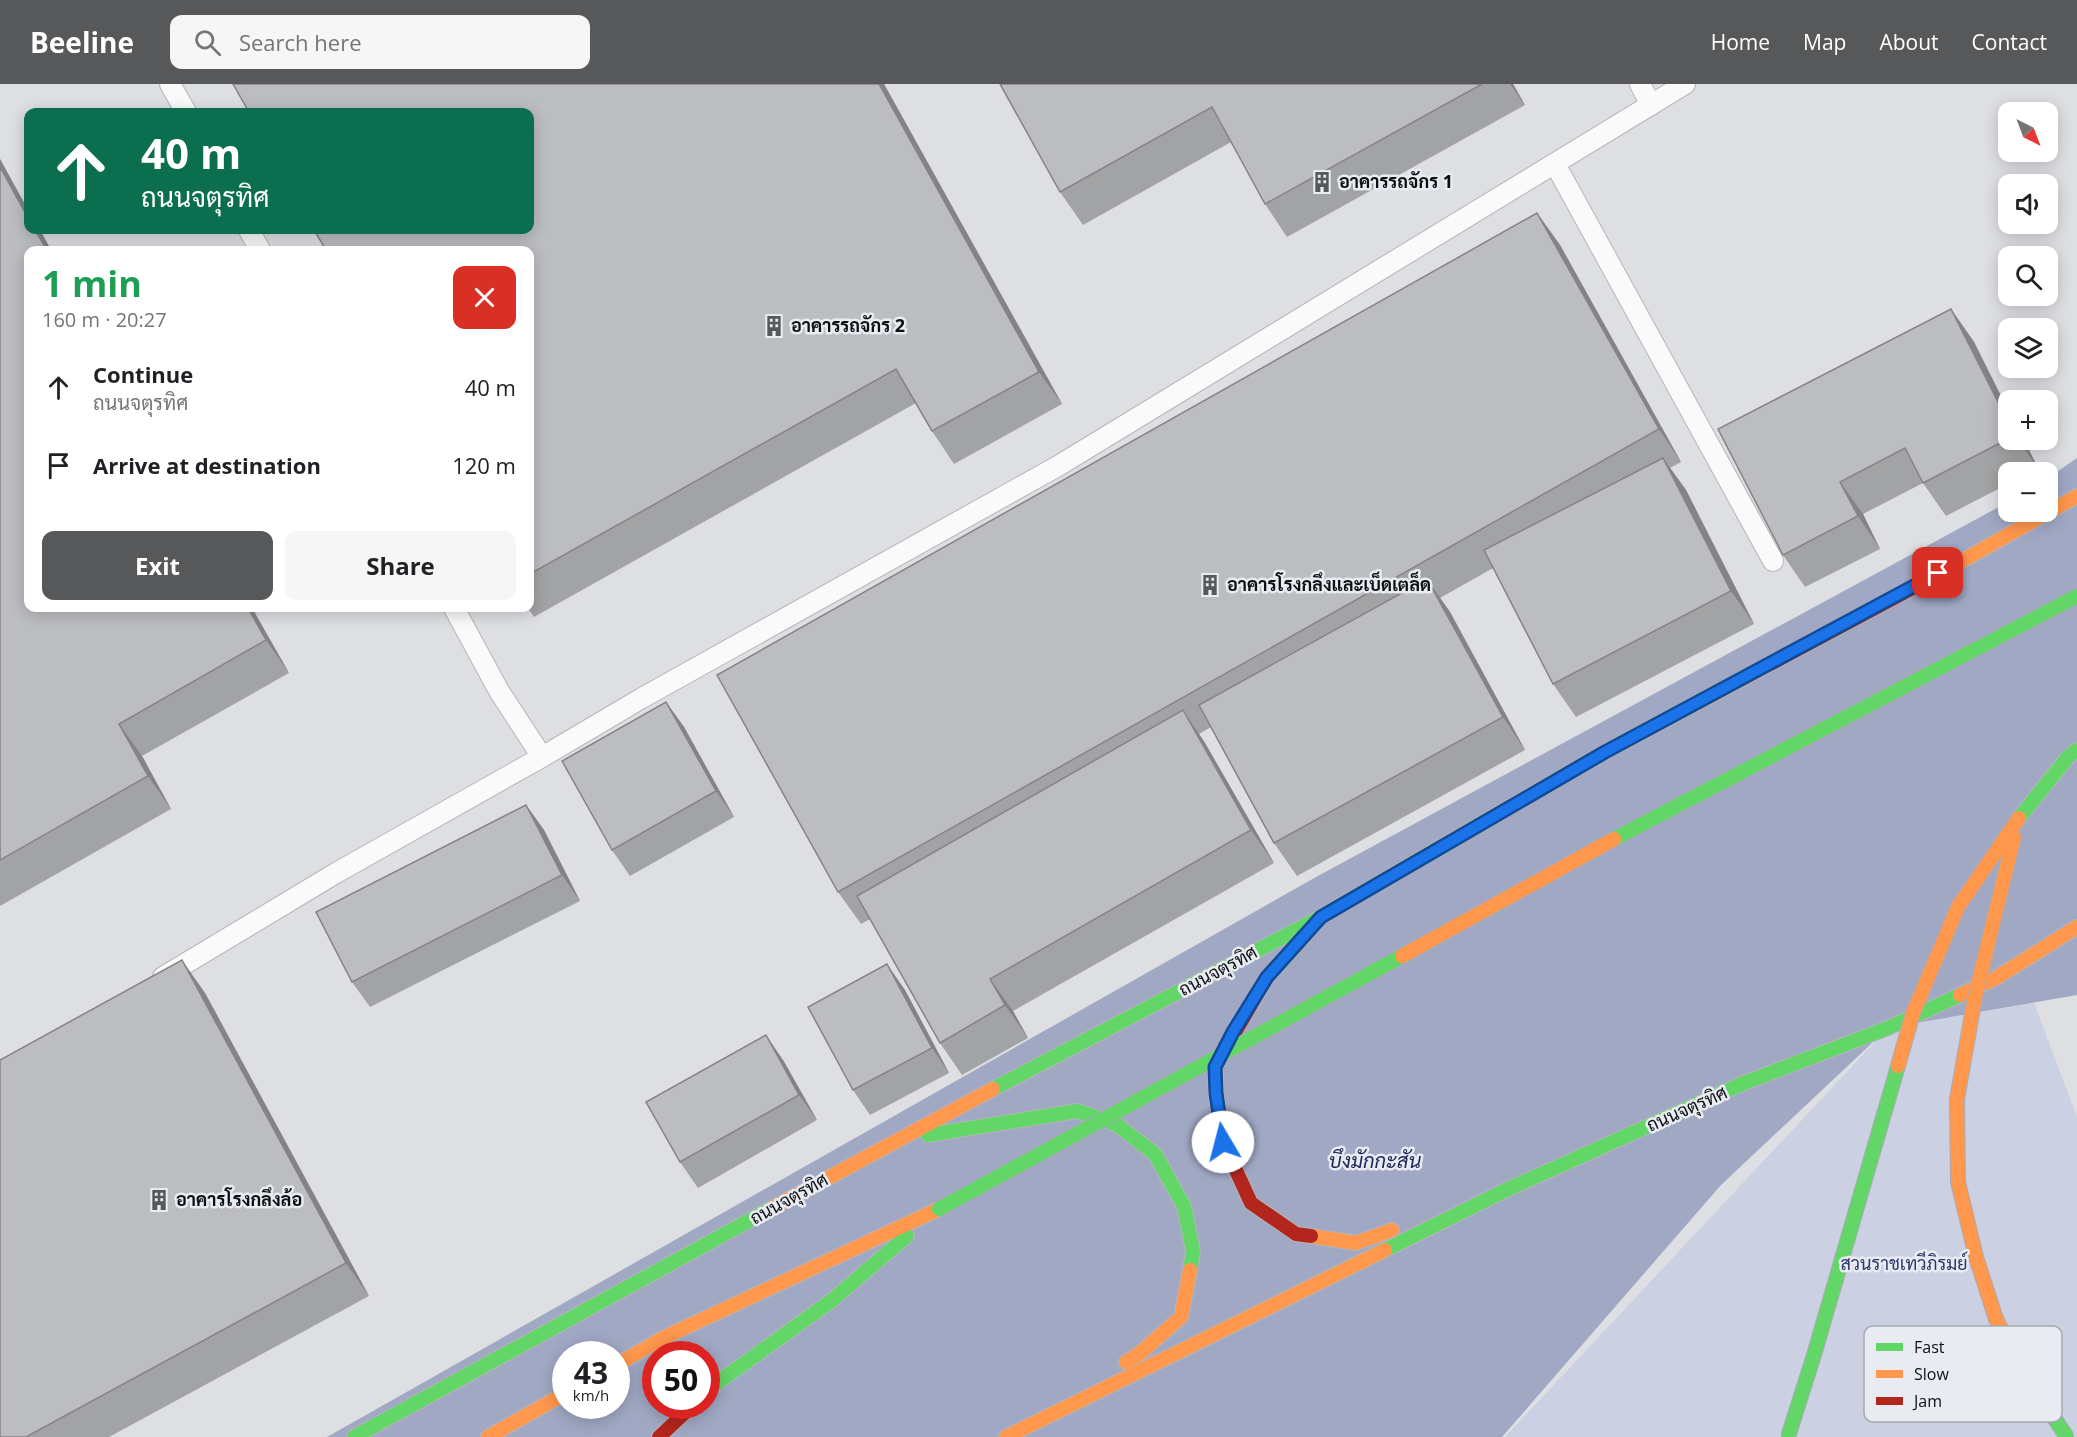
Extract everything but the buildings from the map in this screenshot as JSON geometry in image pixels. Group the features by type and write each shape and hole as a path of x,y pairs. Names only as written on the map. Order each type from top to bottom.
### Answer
{"main road":[{"name":"ถนนจตุรทิศ","path":"354,1437 896,1140 1321,917 1605,752 1898,596 2077,496"},
{"path":"630,1357 667,1336 939,1209 1629,831 2077,596"},
{"path":"1788,1437 1913,1013 1958,907 2019,818 2068,757 2077,750"},
{"path":"2000,1326 1976,1257 1958,1182 1957,1099 1975,997 2019,818"},
{"path":"1321,917 1267,977 1233,1032 1215,1067 1223,1142 1251,1203 1296,1234 1356,1243 1506,1190"},
{"name":"ถนนจตุรทิศ","path":"1006,1437 1506,1190 1744,1083 1888,1028 1996,978 2077,927"},
{"path":"896,1140 1077,1111 1116,1124 1155,1154 1184,1206 1193,1251 1180,1317 1139,1354 1006,1437"},
{"path":"720,1381 831,1301 939,1209"},
{"path":"488,1437 552,1402"},
{"path":"659,1437 678,1419"},
{"path":"2057,1422 2067,1437"}],"lane":[{"path":"170,84 184,108"},
{"path":"1640,84 1651,105"},
{"path":"142,989 336,873 642,698 1058,466 1685,84"},
{"path":"1555,164 1773,561"},
{"path":"456,612 499,691 542,757"}],"green space":[{"name":"สวนราชเทวีภิรมย์","path":"2034,1003 2077,1117 2077,1437 1505,1437 1888,1028"}],"water":[{"name":"บึงมักกะสัน","path":"2077,458 2077,995 1888,1028 1721,1185 1502,1437 327,1437 1316,877 1998,507 1998,522 2058,522 2058,471"}],"traffic: fast":[{"path":"1614,839 2077,596"},
{"path":"2019,818 2068,757 2077,750"},
{"path":"993,1089 1321,917 1439,848"},
{"path":"939,1209 1402,956"},
{"path":"1385,1250 1506,1190 1744,1083 1888,1028 1960,995"},
{"path":"1788,1437 1898,1066"},
{"path":"928,1135 1077,1111 1116,1124 1155,1154 1184,1206 1193,1251 1190,1270"},
{"path":"354,1437 774,1207"},
{"path":"720,1381 831,1301 907,1236"},
{"path":"2057,1422 2067,1437"}],"traffic: slow":[{"path":"1935,576 2077,496"},
{"path":"1439,848 1605,752 1772,663"},
{"path":"1898,1066 1913,1013 1958,907 2019,818"},
{"path":"2000,1326 1976,1257 1958,1182 1957,1099 1975,997 2014,837"},
{"path":"1402,956 1614,839"},
{"path":"1960,995 1996,978 2077,927"},
{"path":"774,1207 993,1089"},
{"path":"630,1357 667,1336 939,1209"},
{"path":"1311,1236 1356,1243 1392,1230"},
{"path":"1006,1437 1385,1250"},
{"path":"1126,1362 1139,1354 1181,1317 1190,1270"},
{"path":"488,1437 552,1401"}],"traffic: jam":[{"path":"1772,663 1935,576"},
{"path":"1306,934 1267,977 1215,1067 1223,1142 1251,1203 1296,1234 1311,1236"},
{"path":"659,1437 678,1419"}],"place":[{"name":"อาคารรถจักร 1","path":"1322,182"},
{"name":"อาคารรถจักร 2","path":"774,326"},
{"name":"อาคารโรงกลึงและเบ็ดเตล็ด","path":"1210,585"},
{"name":"อาคารโรงกลึงล้อ","path":"159,1200"}],"route":[{"path":"1223,1142 1215,1067 1233,1032 1267,977 1321,917 1605,752 1938,573"}]}
